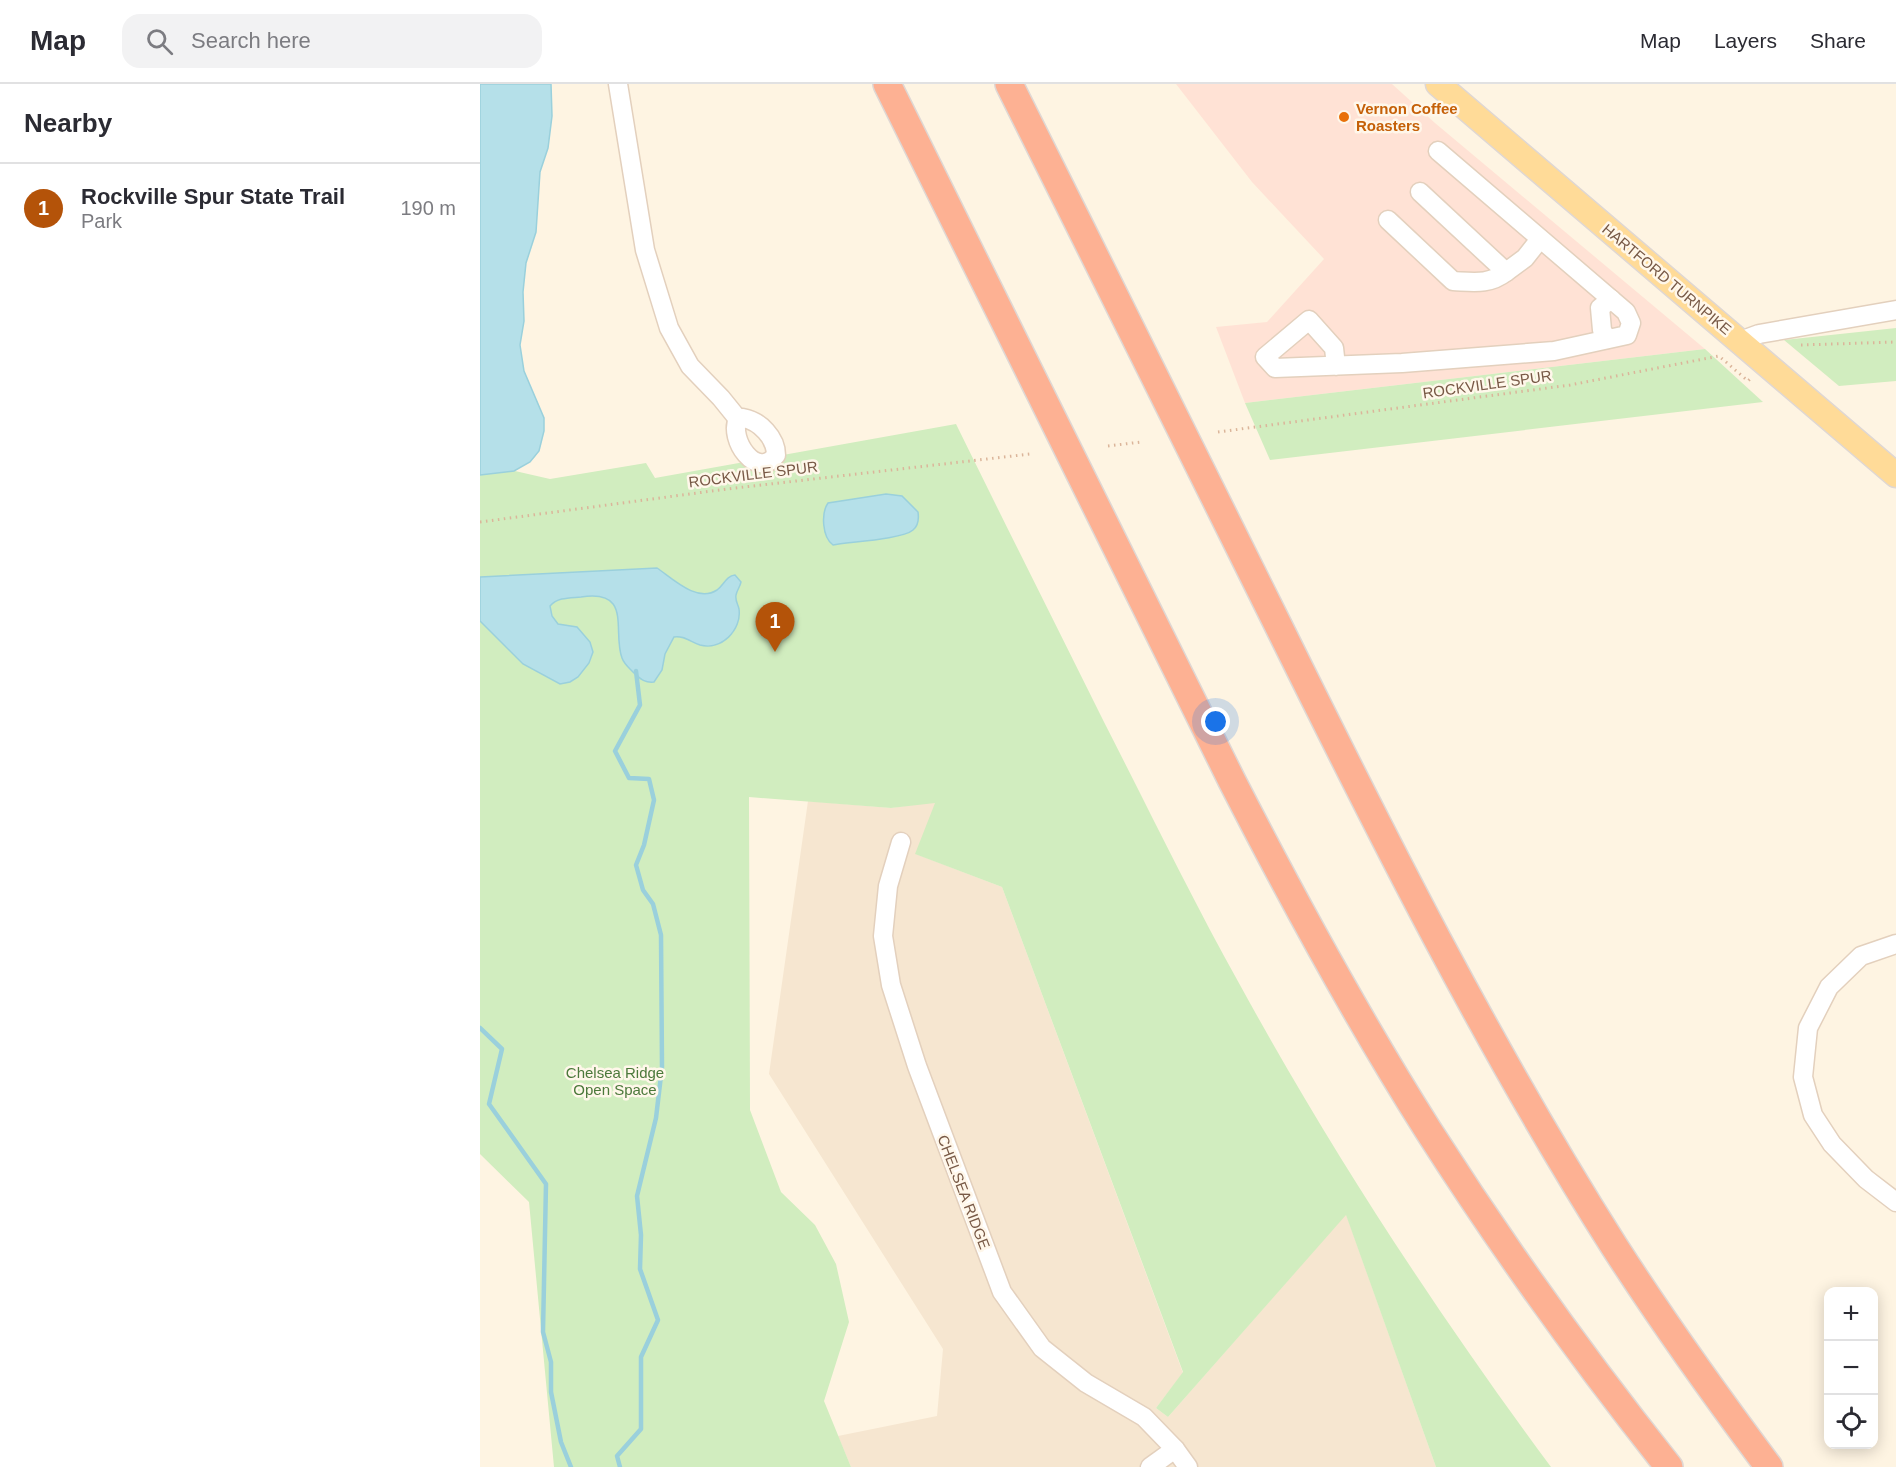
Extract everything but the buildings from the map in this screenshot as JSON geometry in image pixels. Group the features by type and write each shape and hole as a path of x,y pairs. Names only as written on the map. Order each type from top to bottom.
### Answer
{"highway":[{"path":"887,84 1232,782 1344,989 1428,1130 1488,1221 1581,1352 1669,1467"},
{"path":"1009,84 1366,803 1460,982 1562,1160 1614,1245 1696,1368 1769,1467"}],"main road":[{"name":"HARTFORD TURNPIKE","path":"1438,84 1896,475"}],"street":[{"path":"618,84 645,250 669,328 690,366 722,398 738,419"},
{"path":"1336,366 1554,351 1627,335 1631,323 1626,312 1438,151"},
{"path":"1420,192 1506,272"},
{"path":"1388,220 1453,281 1496,280 1525,258 1540,240"},
{"path":"1607,339 1602,330 1600,308 1611,299"},
{"path":"1740,341 1759,334 1896,309"},
{"name":"CHELSEA RIDGE","path":"902,842 888,886 883,936 891,985 917,1066 1002,1292 1042,1348 1086,1383 1144,1417 1175,1449 1188,1467"},
{"path":"1896,944 1861,956 1829,987 1808,1028 1803,1077 1813,1115 1832,1144 1866,1179 1896,1202"},
{"path":"1150,1467 1175,1449"}],"path":[{"path":"1797,344 1896,342"},
{"name":"ROCKVILLE SPUR","path":"1218,432 1570,385 1719,356 1748,381"},
{"path":"1108,446 1141,442"},
{"name":"ROCKVILLE SPUR","path":"480,522 727,489 1030,454"}],"shaded area":[{"path":"1176,84 1392,84 1435,123 1705,349 1245,403 1216,327 1267,322 1324,259 1252,182"},
{"path":"808,801 891,808 936,803 916,854 1002,887 1183,1373 1156,1408 1168,1417 1346,1214 1436,1467 851,1467 838,1436 937,1416 943,1349 769,1074"}],"green space":[{"name":"Chelsea Ridge Open Space","path":"480,84 551,84 552,116 548,148 540,172 536,232 526,263 523,292 524,321 520,345 524,371 544,418 544,431 535,457 515,471 550,479 646,463 655,478 956,424 1171,854 1222,953 1275,1048 1387,1231 1467,1350 1551,1467 1436,1467 1346,1215 1168,1417 1156,1408 1183,1372 1002,887 915,854 935,803 891,808 749,797 750,1110 781,1192 815,1225 836,1264 849,1322 824,1401 851,1467 554,1467 529,1202 480,1154"},
{"path":"1896,328 1896,381 1839,386 1784,340"},
{"path":"1705,349 1763,402 1270,460 1245,403"}],"water":[{"path":"480,84 551,84 552,116 548,148 540,172 536,232 526,263 523,292 524,321 520,345 524,371 544,418 544,431 539,451 530,462 514,471 480,475"},
{"path":"886,494 902,496 918,512 918,522 913,530 899,536 875,540 833,545 829,541 824,525 824,513 828,503"},
{"path":"657,568 686,588 701,594 717,590 727,579 735,575 741,582 736,593 739,617 734,631 722,642 708,646 674,637 665,654 662,670 654,682 641,679 623,660 617,614 608,599 597,596 568,598 560,599 550,606 552,616 558,624 577,627 590,642 593,652 589,663 578,677 560,684 523,664 480,621 480,577"}],"waterway":[{"path":"620,1467 617,1456 641,1429 641,1357 658,1320 640,1269 641,1235 637,1196 656,1118 662,1067 661,935 653,904 643,890 636,865 644,845 654,800 649,779 629,778 615,751 640,705 636,671"},
{"path":"480,1028 502,1049 489,1104 546,1184 543,1332 551,1362 551,1392 561,1442 571,1467"}],"place":[{"name":"Vernon Coffee Roasters","path":"1344,117"},
{"name":"Rockville Spur State Trail","path":"775,652"}]}
